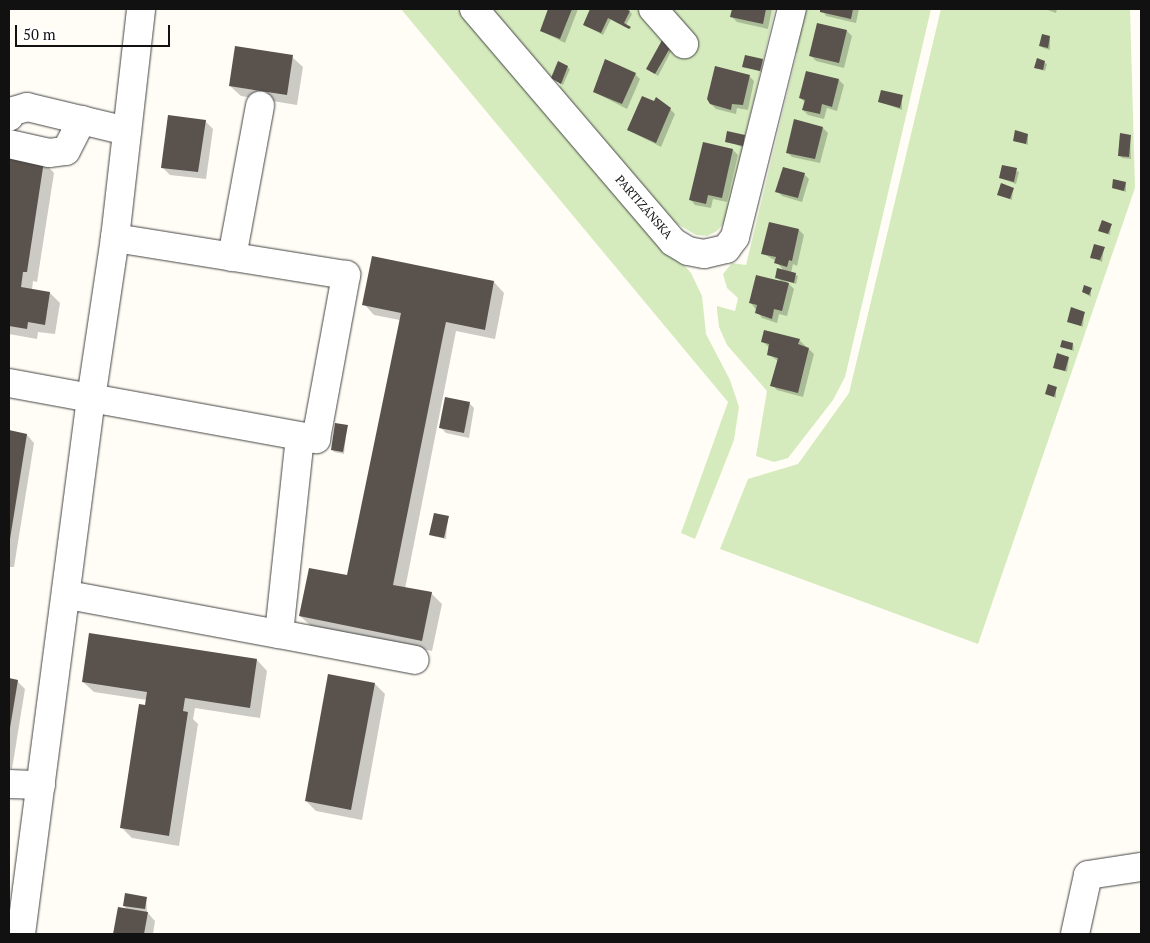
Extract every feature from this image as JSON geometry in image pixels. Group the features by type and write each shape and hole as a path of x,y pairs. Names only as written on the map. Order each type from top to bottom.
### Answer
{"street":[{"path":"21,934 115,238 141,9"},
{"name":"PARTIZÁNSKA","path":"474,9 674,242 688,251 704,254 726,249 734,237 792,9"},
{"path":"654,9 684,44"},
{"path":"232,257 260,106"},
{"path":"9,116 10,112 27,107 127,131"},
{"path":"9,144 49,153 66,150 82,120"},
{"path":"9,383 316,439 346,275 115,238"},
{"path":"279,634 300,437"},
{"path":"68,596 415,660"},
{"path":"9,784 41,784"},
{"path":"1076,934 1088,875 1141,867"}],"green space":[{"path":"401,9 460,9 691,273 702,296 706,334 730,380 739,407 734,440 695,539 681,533 728,402"},
{"path":"492,9 775,9 725,222 717,231 707,236 696,235 674,222 559,88 560,84 552,79"},
{"path":"804,9 931,9 845,377 833,400 788,458 774,462 756,456 767,391 727,345 719,327 717,306 735,311 738,298 727,288 723,274 732,263 746,265 797,53 793,52"},
{"path":"941,9 1130,9 1135,188 978,644 720,549 748,479 798,464 849,393"}],"building":[{"path":"548,9 572,9 560,39 540,31"},
{"path":"590,9 626,9 630,11 624,23 631,27 629,29 608,18 601,33 583,25"},
{"path":"732,9 766,9 763,24 730,17"},
{"path":"820,9 853,9 851,19 820,12"},
{"path":"817,23 847,30 839,63 809,56"},
{"path":"666,33 674,41 655,74 646,69"},
{"path":"1042,34 1050,36 1048,48 1039,46"},
{"path":"235,46 293,55 287,95 229,86"},
{"path":"745,55 763,59 760,71 742,67"},
{"path":"1037,58 1045,61 1043,70 1034,68"},
{"path":"605,59 636,73 622,104 593,92"},
{"path":"558,61 568,66 561,84 551,78"},
{"path":"715,66 750,75 743,105 732,104 731,110 710,104 707,99"},
{"path":"806,71 839,79 832,107 822,104 820,114 802,110 805,100 799,98"},
{"path":"881,90 903,95 900,108 878,102"},
{"path":"642,96 654,101 656,97 671,108 656,143 627,130"},
{"path":"168,115 206,120 198,172 161,168"},
{"path":"794,119 823,127 815,159 786,153"},
{"path":"1015,130 1028,134 1026,144 1013,141"},
{"path":"727,131 745,135 743,146 725,142"},
{"path":"1120,133 1131,135 1129,157 1118,156"},
{"path":"703,142 733,149 722,198 708,195 706,204 689,200"},
{"path":"9,155 44,161 27,272 23,272 21,287 50,292 45,325 28,322 27,329 9,326"},
{"path":"1002,165 1017,168 1014,182 999,178"},
{"path":"783,167 805,173 798,198 775,192"},
{"path":"1113,179 1126,182 1124,191 1112,188"},
{"path":"1001,183 1014,188 1010,199 997,195"},
{"path":"1102,220 1112,224 1108,234 1098,231"},
{"path":"769,222 799,229 792,261 789,260 787,267 774,263 776,257 761,254"},
{"path":"1094,244 1105,247 1100,260 1090,258"},
{"path":"372,256 494,281 485,330 446,322 393,585 432,592 422,641 299,616 309,568 347,575 401,313 362,305"},
{"path":"777,268 796,273 794,283 775,278"},
{"path":"756,275 789,283 782,311 774,309 772,319 755,313 757,305 749,303"},
{"path":"1084,285 1092,288 1089,295 1082,292"},
{"path":"1071,307 1085,312 1081,326 1067,322"},
{"path":"764,330 800,339 798,344 809,348 798,393 770,386 778,358 767,355 769,344 761,342"},
{"path":"1062,340 1073,343 1072,350 1060,347"},
{"path":"1057,353 1069,357 1065,371 1053,368"},
{"path":"1048,384 1057,387 1054,397 1045,394"},
{"path":"445,397 470,402 464,433 439,428"},
{"path":"335,423 348,425 343,452 331,450"},
{"path":"9,430 27,434 10,539 9,539"},
{"path":"434,513 449,516 444,538 429,535"},
{"path":"89,633 257,659 250,708 185,698 183,711 188,712 169,836 120,828 139,704 145,705 147,692 82,682"},
{"path":"328,674 375,683 351,810 305,801"},
{"path":"9,678 18,680 10,728 9,728"},
{"path":"125,893 147,897 145,909 123,906"},
{"path":"118,907 148,912 144,934 113,934"}]}
